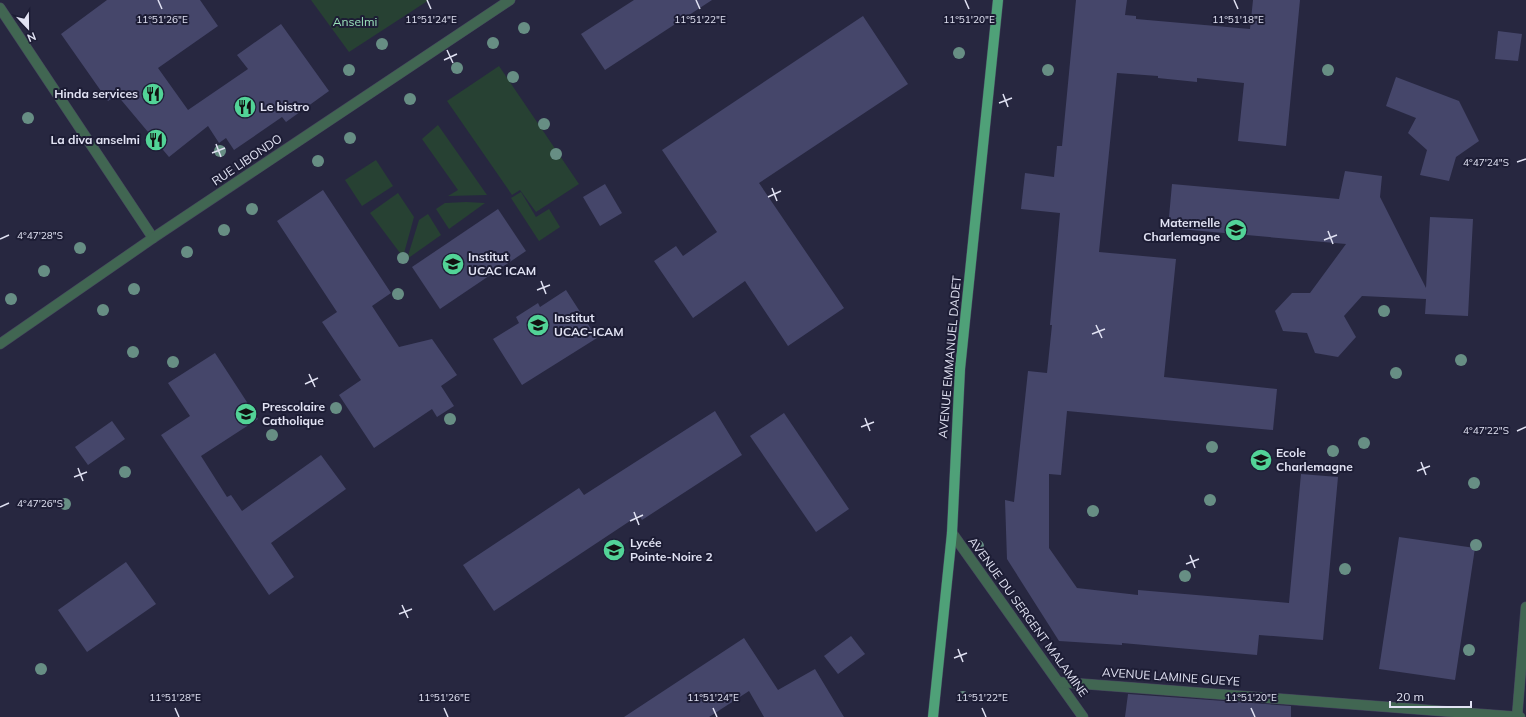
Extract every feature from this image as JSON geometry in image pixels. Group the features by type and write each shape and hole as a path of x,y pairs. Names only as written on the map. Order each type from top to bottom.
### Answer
{"main road":[{"name":"AVENUE EMMANUEL DADET","path":"933,717 952,533 960,369 998,0"}],"street":[{"name":"RUE LIBONDO","path":"0,344 153,238 510,0"},
{"path":"0,8 153,238"},
{"name":"AVENUE DU SERGENT MALAMINE","path":"952,533 1083,717"},
{"path":"1517,717 1526,607"},
{"name":"AVENUE LAMINE GUEYE","path":"1059,682 1520,717"}],"green space":[{"name":"Anselmi","path":"311,0 429,0 349,52"},
{"path":"499,66 579,184 536,212 520,190 512,195 447,101"},
{"path":"438,125 487,195 448,196 458,190 422,139"},
{"path":"376,160 393,186 362,206 345,180"},
{"path":"521,192 536,217 549,209 560,227 539,241 511,198"},
{"path":"398,193 414,217 403,257 370,213"},
{"path":"445,203 485,203 449,229 436,209"},
{"path":"428,214 441,235 407,259 419,220"}],"building":[{"path":"107,0 200,0 218,26 158,68 188,110 248,69 237,55 281,24 329,91 286,122 282,117 234,150 226,138 219,143 208,126 169,157 117,95 108,101 61,34"},
{"path":"634,0 712,0 605,70 581,34"},
{"path":"1076,0 1127,0 1125,15 1136,16 1136,19 1250,29 1253,0 1300,0 1286,146 1238,141 1244,83 1197,78 1197,82 1158,78 1158,76 1117,73 1099,252 1176,259 1164,377 1277,389 1273,430 1067,411 1061,475 1049,474 1049,548 1077,588 1138,595 1138,590 1289,603 1301,474 1338,477 1323,640 1259,635 1257,655 1122,643 1122,645 1059,641 1007,559 1005,500 1014,502 1028,371 1047,373 1060,213 1021,209 1025,173 1054,177 1057,146 1062,146"},
{"path":"863,16 908,84 759,183 844,308 788,346 745,281 693,318 654,261 676,246 683,256 717,232 662,150"},
{"path":"1498,31 1522,34 1518,61 1495,59"},
{"path":"1396,77 1459,101 1479,141 1456,157 1449,181 1420,175 1427,150 1408,133 1416,118 1386,106"},
{"path":"1345,171 1382,176 1380,197 1426,288 1430,217 1473,219 1468,316 1425,314 1426,299 1362,296 1344,316 1356,337 1338,357 1315,353 1307,333 1283,331 1275,311 1292,293 1310,293 1346,244 1168,228 1172,184 1339,199"},
{"path":"605,184 622,213 600,226 583,197"},
{"path":"323,190 391,293 372,306 399,347 432,339 457,375 441,386 454,406 437,417 432,409 374,448 339,395 361,380 322,322 337,312 277,221"},
{"path":"498,209 526,251 440,309 412,267"},
{"path":"566,290 597,338 522,385 493,339 519,323 516,317 538,303 540,307"},
{"path":"215,353 258,419 201,456 227,497 231,495 242,511 321,455 346,489 271,543 294,577 269,595 161,435 190,416 168,383"},
{"path":"715,411 742,455 642,520 639,515 494,611 463,565 579,488 584,495"},
{"path":"784,413 849,509 816,532 750,436"},
{"path":"112,421 125,439 88,465 75,447"},
{"path":"1399,537 1475,548 1455,680 1379,669"},
{"path":"126,562 156,604 87,652 58,610"},
{"path":"851,636 865,654 838,674 824,656"},
{"path":"744,638 778,690 815,669 844,717 764,717 749,691 709,717 624,717"},
{"path":"1128,694 1291,706 1291,717 1125,717"}],"place":[{"name":"Hinda services","path":"153,94"},
{"name":"Le bistro","path":"245,107"},
{"name":"La diva anselmi","path":"156,140"},
{"name":"Maternelle Charlemagne","path":"1236,230"},
{"name":"Institut UCAC ICAM","path":"453,264"},
{"name":"Institut UCAC-ICAM","path":"538,325"},
{"name":"Prescolaire Catholique","path":"246,414"},
{"name":"Ecole Charlemagne","path":"1261,460"},
{"name":"Lycée Pointe-Noire 2","path":"614,550"}]}
